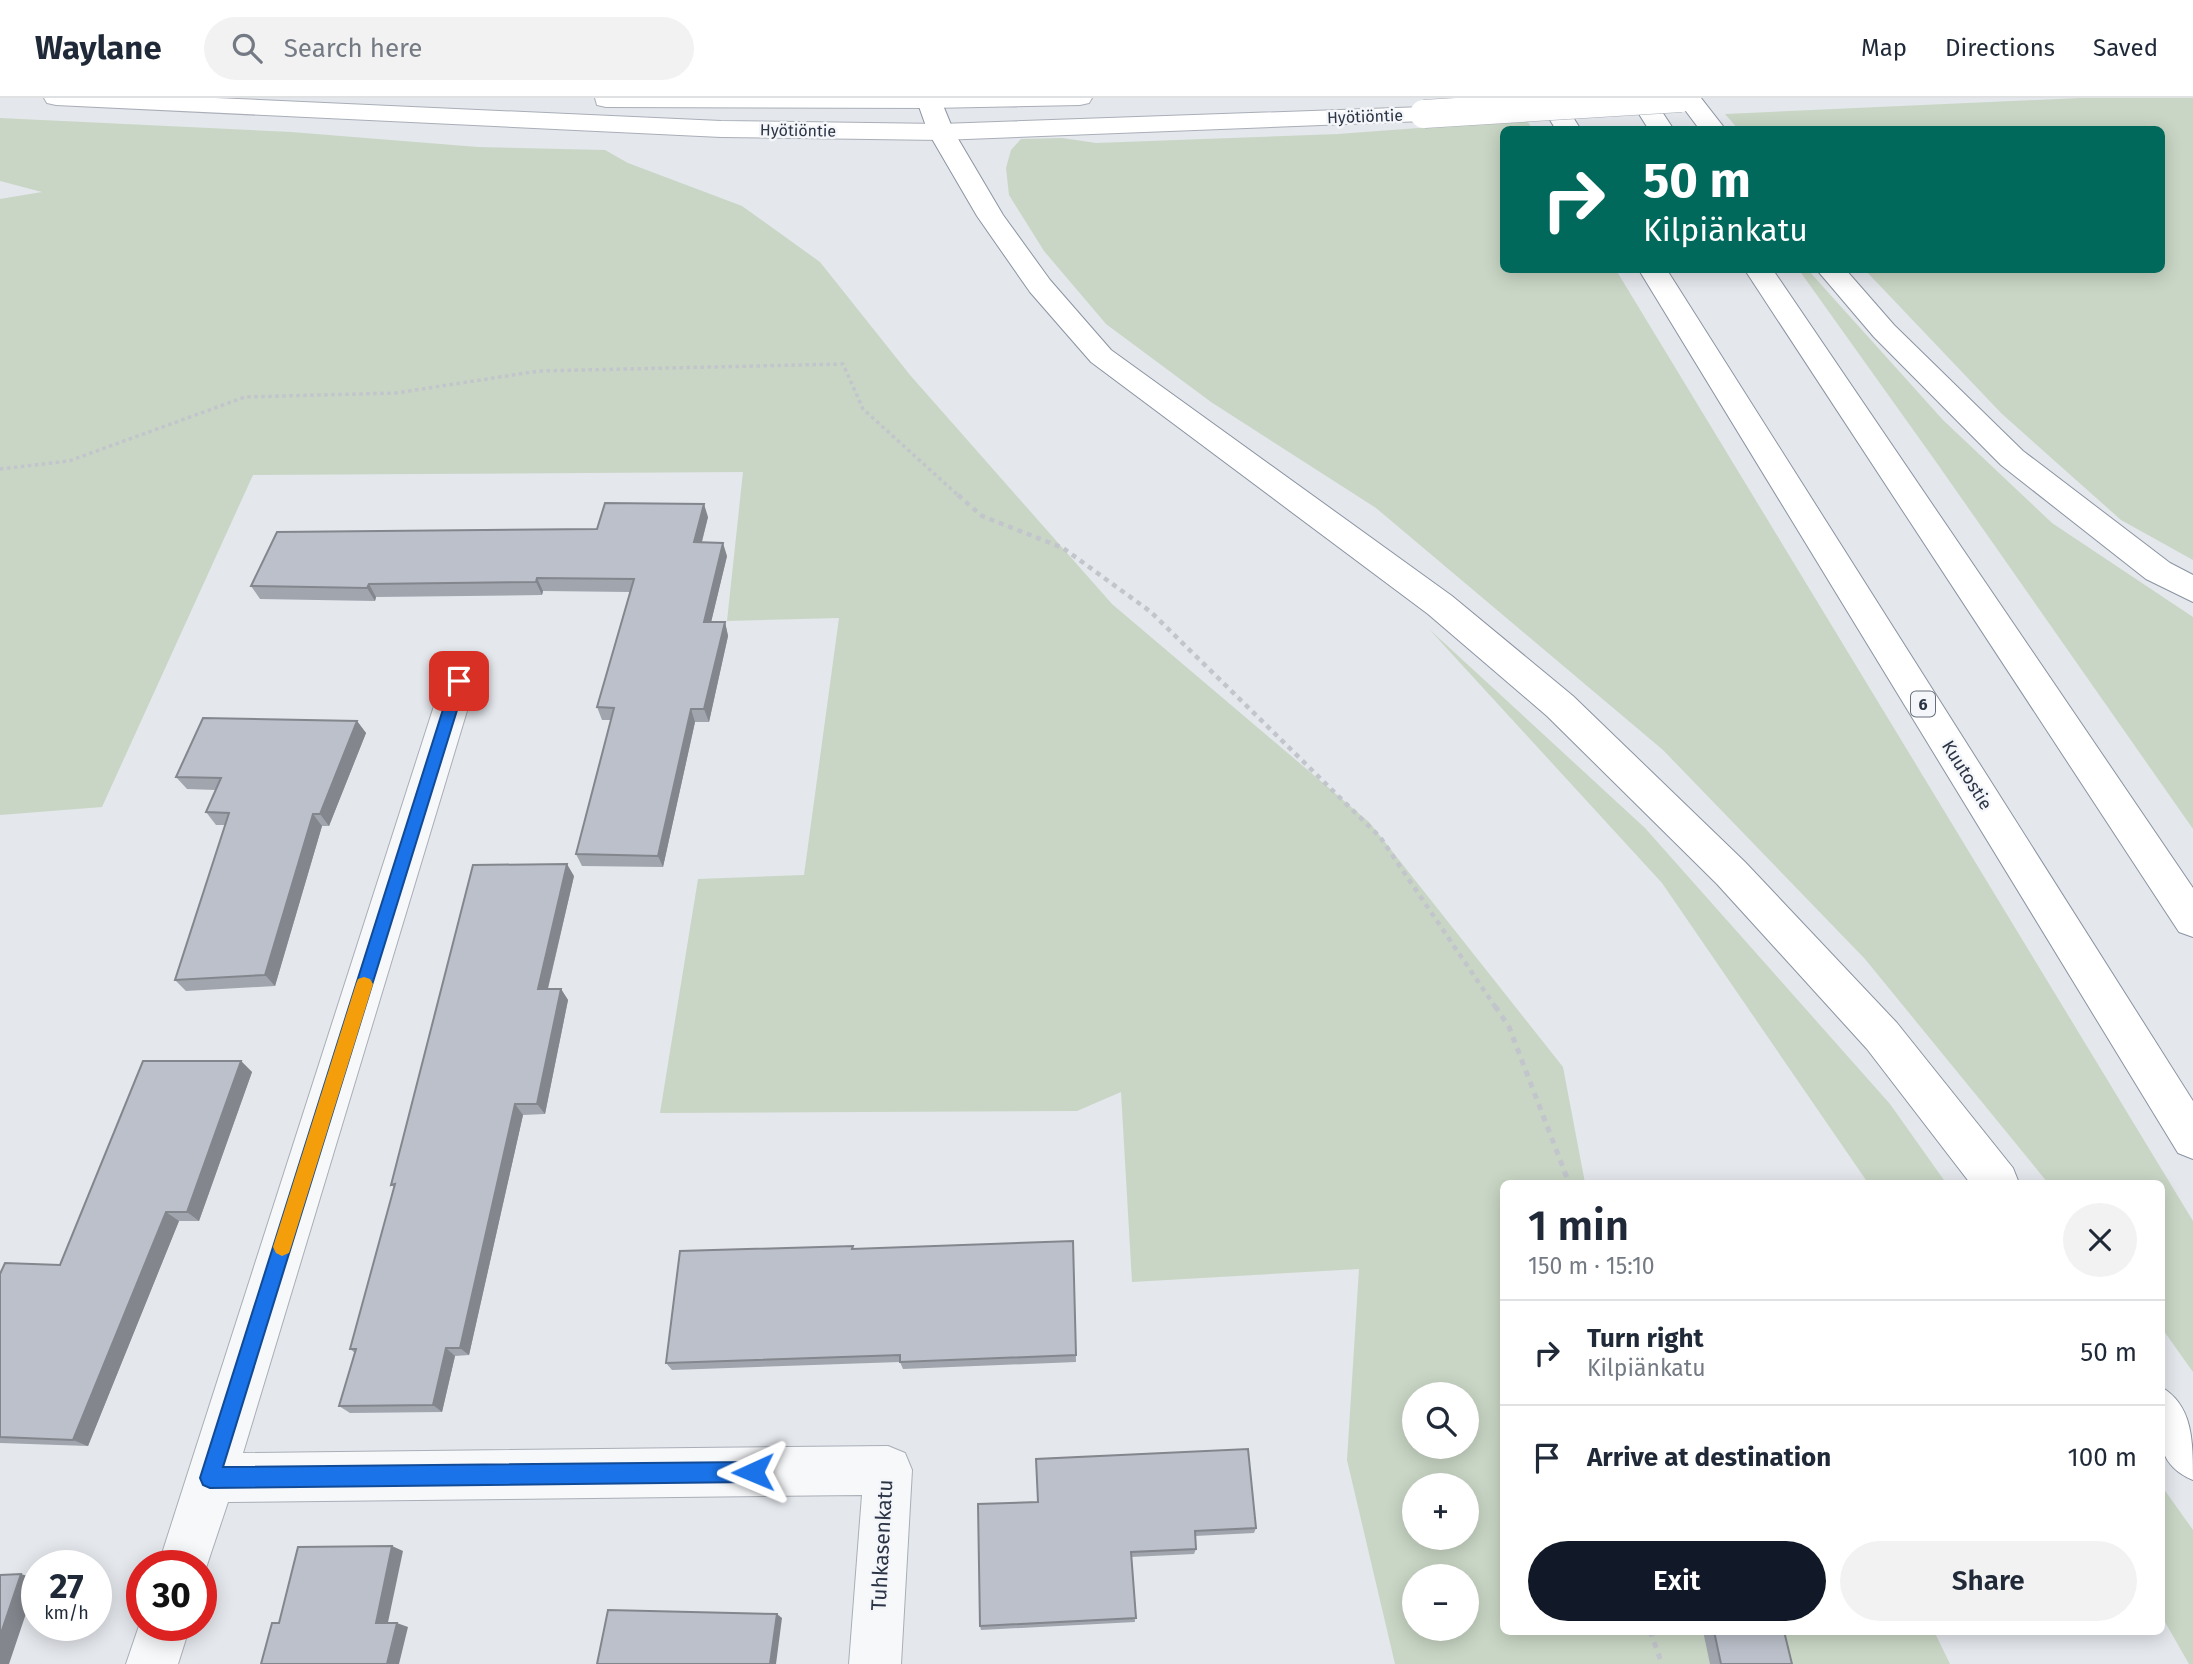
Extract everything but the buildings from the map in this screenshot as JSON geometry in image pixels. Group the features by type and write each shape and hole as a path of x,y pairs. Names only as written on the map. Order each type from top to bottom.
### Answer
{"main road":[{"name":"Hyötiöntie","path":"56,98 721,129 942,132 1424,114 1681,98"},
{"name":"Hyötiöntie","path":"173,103 1080,98"},
{"path":"1549,98 1566,126"},
{"path":"1641,98 1659,126"},
{"path":"1688,98 1711,126"},
{"path":"928,99 942,132 990,216 1033,276 1101,356 1440,605 1560,706 1731,873 1873,1026 1995,1180"},
{"name":"Kuutostie","path":"1655,273 2193,1139"},
{"path":"1761,273 2193,920"},
{"path":"1834,273 1884,331 2012,458 2158,571 2193,590"},
{"path":"2165,1416 2193,1455"}],"street":[{"path":"188,1550 459,681"},
{"name":"Tuhkasenkatu","path":"210,1478 888,1470 875,1664"},
{"path":"152,1664 159,1641"}],"path":[{"path":"0,469 69,461 245,397 396,393 539,371 843,364 863,409 982,516 1063,548 1151,612 1380,837 1509,1027 1568,1180"},
{"path":"1651,1635 1662,1664"}],"green space":[{"path":"2080,98 2193,98 2193,560 2121,520 2001,413 1868,273 2165,273 2165,126 1736,126 1725,114"},
{"path":"0,118 291,132 478,147 605,150 628,163 742,206 820,262 910,375 1112,604 1369,822 1563,1067 1584,1180 1500,1180 1500,1635 1936,1635 1950,1664 1395,1664 1347,1460 1359,1269 1132,1282 1121,1092 1077,1111 660,1113 698,879 804,875 839,618 727,621 743,472 253,475 102,807 0,815 0,199 42,192 0,181"},
{"path":"1527,120 1530,126 1500,126 1500,273 1618,273 2193,1221 2193,1372 2165,1333 2165,1180 2046,1180 1865,959 1663,750 1376,508 1211,402 1106,324 1044,251 1009,195 1006,168 1011,150 1021,139 1062,138 1096,143 1338,134"},
{"path":"1801,273 1811,273 1943,420 2052,523 2193,617 2193,829"},
{"path":"1429,629 1645,828 1890,1104 1944,1180 1866,1180 1662,883"},
{"path":"2165,1491 2193,1530 2193,1664 2189,1664 2165,1622"}],"slow traffic":[{"path":"282,1247 364,984"}],"route":[{"path":"459,681 210,1478 753,1472"}]}
